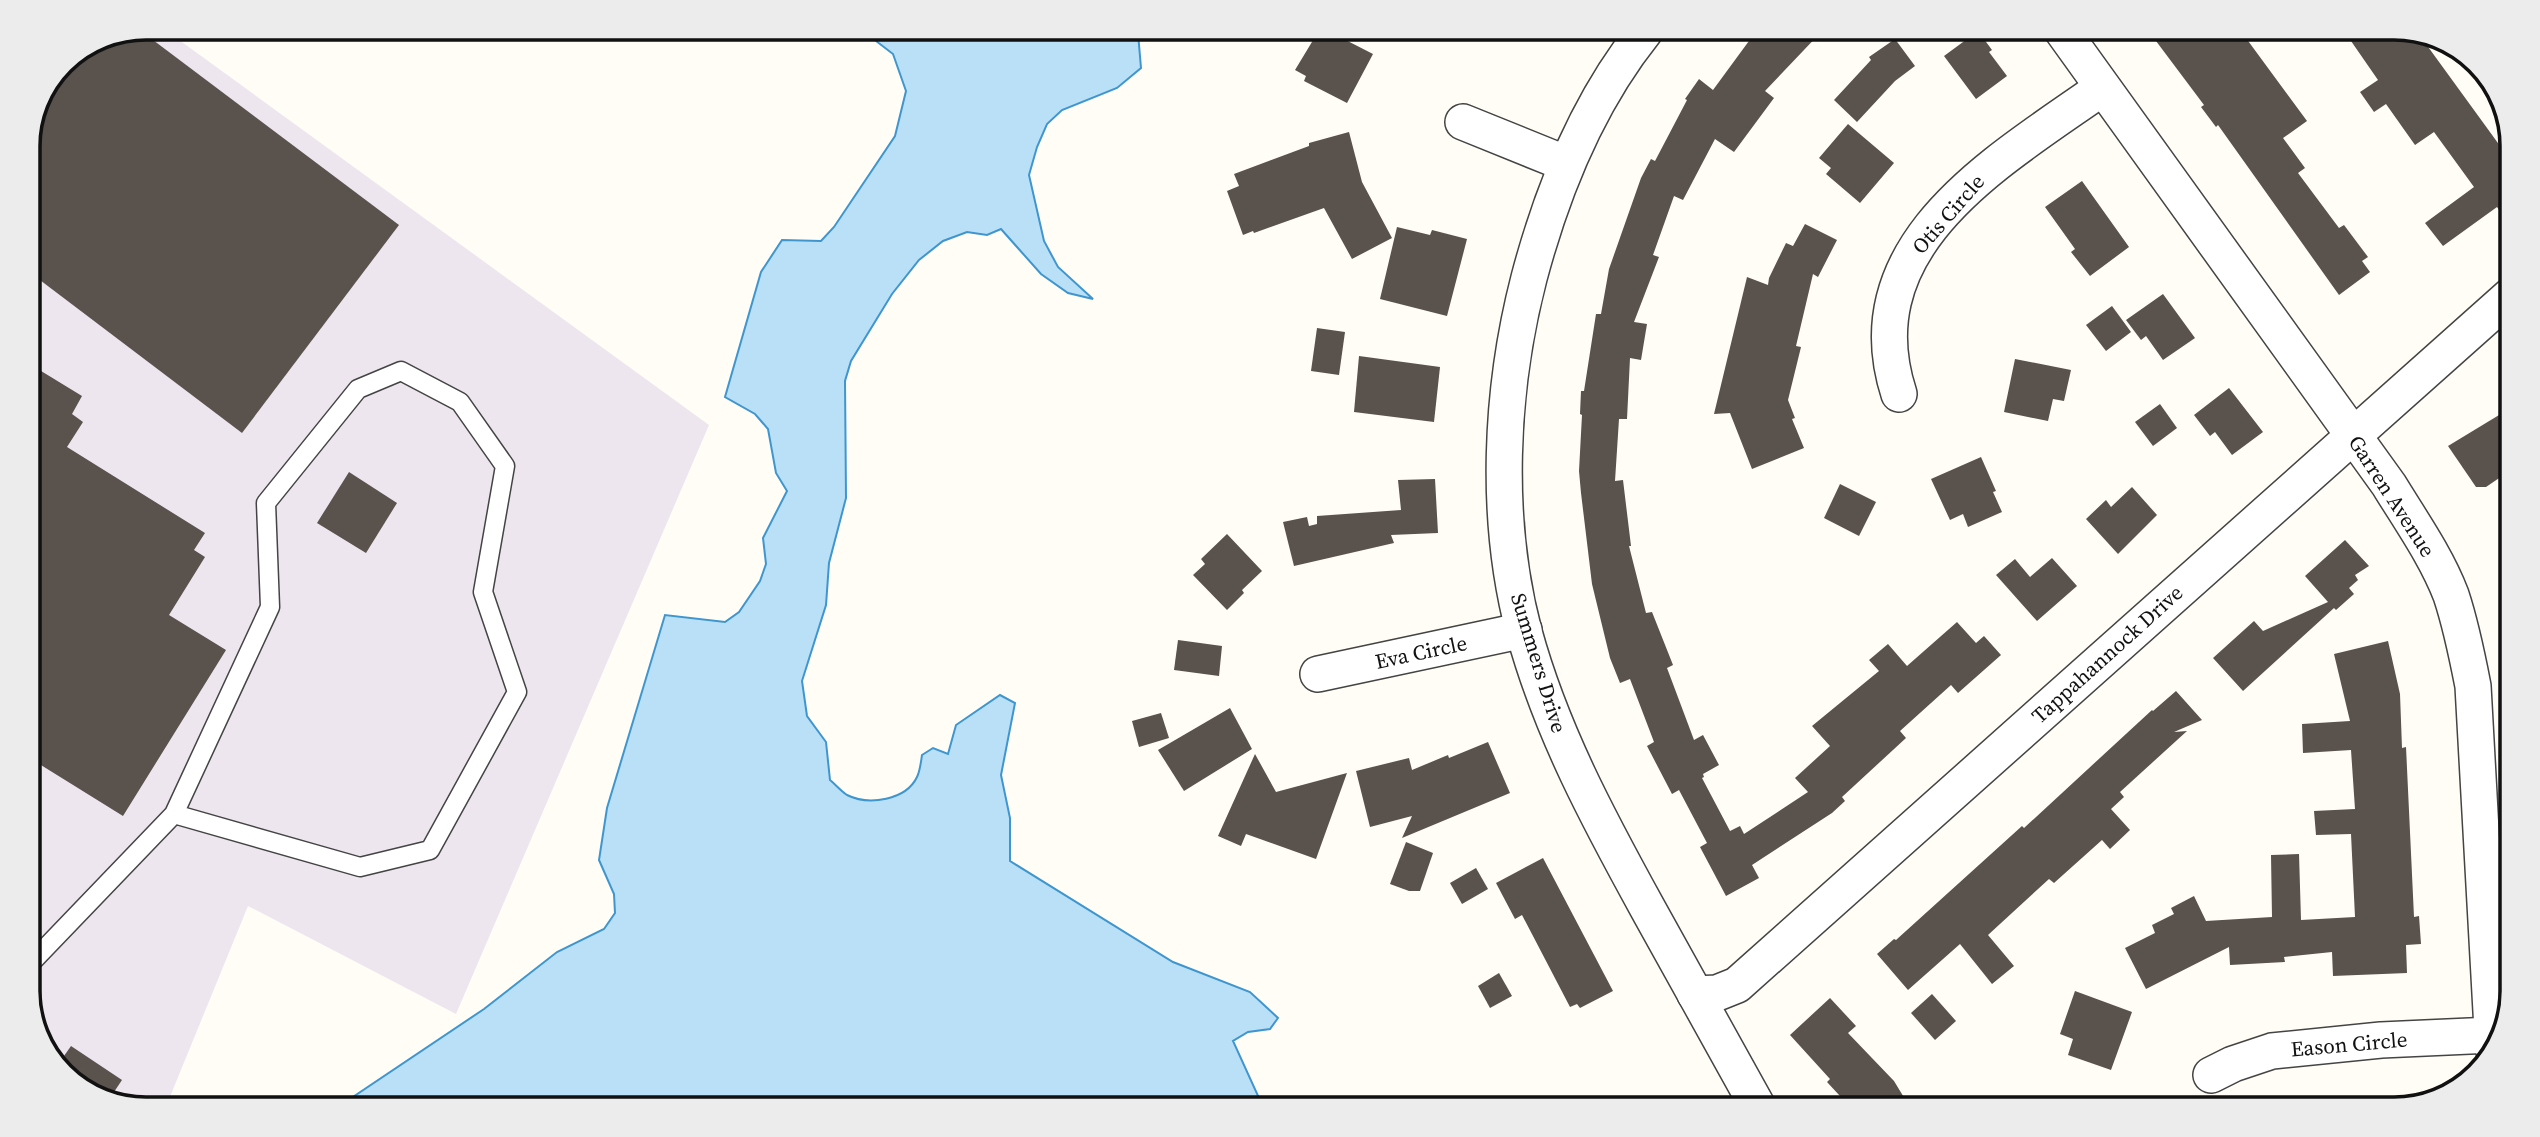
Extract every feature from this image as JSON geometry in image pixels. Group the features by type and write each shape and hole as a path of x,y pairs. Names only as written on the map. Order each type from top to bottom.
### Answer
{"street":[{"name":"Summers Drive","path":"1639,40 1601,98 1567,164 1541,231 1520,313 1506,413 1504,488 1512,573 1524,630 1545,698 1573,765 1616,851 1752,1097"},
{"name":"Garren Avenue","path":"2069,40 2389,485 2433,557 2450,593 2464,639 2473,685 2493,843 2493,1029"},
{"name":"Otis Circle","path":"1899,394 1888,350 1889,317 1896,285 1908,262 1945,211 1984,172 2102,88"},
{"path":"1464,122 1567,164"},
{"name":"Tappahannock Drive","path":"1695,994 1717,993 1737,985 2500,305"},
{"name":"Eva Circle","path":"1318,674 1524,630"},
{"name":"Eason Circle","path":"2211,1076 2233,1064 2272,1051 2381,1040 2488,1041"}],"lane":[{"path":"40,954 174,814 270,607 267,503 358,389 401,371 460,402 505,466 483,592 517,692 430,850 360,867 174,814"}],"shaded area":[{"path":"179,40 709,425 456,1014 248,906 170,1097 125,1095 105,1089 71,1066 48,1032 40,998 40,139 51,99 76,66 105,48 125,42"}],"water":[{"path":"875,40 1139,40 1141,68 1117,88 1062,110 1047,124 1029,175 1044,241 1058,267 1093,299 1068,293 1041,274 1001,229 987,235 967,232 943,241 919,260 892,294 851,361 845,381 846,498 829,563 826,605 802,681 807,716 826,742 830,780 847,795 876,800 896,796 912,785 920,769 922,755 933,748 948,754 956,725 1000,695 1015,703 1001,775 1010,818 1010,861 1173,962 1250,992 1278,1018 1270,1029 1248,1032 1233,1041 1259,1097 353,1097 484,1009 557,952 604,929 615,913 614,894 599,860 607,808 665,615 725,622 739,612 760,581 766,564 763,538 787,491 776,473 768,429 755,414 725,397 761,272 782,240 821,241 834,227 895,136 906,91 893,54"}],"building":[{"path":"153,40 399,225 242,433 40,280 40,139 44,119 51,99 62,82 76,66 105,48 125,42"},
{"path":"1313,40 1346,40 1373,54 1347,103 1304,81 1306,76 1295,70"},
{"path":"1750,40 1813,40 1765,91 1774,98 1734,152 1715,139 1683,200 1674,196 1653,255 1659,257 1634,322 1647,324 1641,360 1630,358 1627,419 1619,419 1615,481 1623,480 1629,546 1646,613 1652,612 1673,665 1667,668 1694,740 1703,735 1719,765 1703,774 1702,778 1730,831 1740,826 1744,834 1808,792 1795,778 1830,746 1812,726 1879,671 1869,660 1888,644 1907,666 1957,622 1976,643 1984,636 2001,655 1958,693 1951,685 1900,731 1906,738 1842,797 1845,801 1832,813 1752,865 1759,878 1726,896 1700,847 1707,843 1679,790 1672,794 1647,746 1654,742 1630,679 1620,683 1610,658 1592,584 1579,471 1581,391 1584,391 1596,314 1601,314 1609,269 1641,178 1651,159 1655,161 1687,100 1685,99 1699,79 1713,90"},
{"path":"1896,40 1915,66 1895,81 1857,122 1834,100 1871,60 1869,57"},
{"path":"1966,40 1985,40 1992,50 1989,52 2007,76 1976,99 1944,56"},
{"path":"2155,40 2247,40 2307,121 2283,138 2305,168 2298,173 2339,228 2344,225 2368,257 2362,261 2370,272 2339,295 2218,125 2216,127 2201,107 2204,105"},
{"path":"2350,40 2394,40 2427,46 2500,146 2500,211 2497,207 2443,246 2425,223 2474,187 2434,132 2415,145 2386,104 2374,112 2360,92 2378,80"},
{"path":"1848,124 1894,163 1860,203 1826,174 1831,168 1819,158"},
{"path":"1349,132 1362,182 1392,238 1352,259 1324,208 1243,235 1227,191 1239,186 1234,174 1309,146 1309,143"},
{"path":"2082,181 2129,247 2090,276 2071,252 2075,249 2045,207"},
{"path":"1805,224 1837,240 1818,277 1813,274 1796,346 1801,347 1788,400 1795,418 1792,419 1804,448 1752,469 1730,413 1714,414 1747,277 1768,285 1786,243 1793,246"},
{"path":"1397,227 1430,235 1432,230 1467,239 1447,316 1380,299"},
{"path":"2163,294 2195,338 2163,360 2146,336 2141,340 2126,320"},
{"path":"2112,306 2131,332 2106,351 2086,325"},
{"path":"1317,328 1345,332 1339,375 1311,371"},
{"path":"1359,356 1440,367 1434,422 1354,412"},
{"path":"2015,359 2071,370 2064,401 2053,399 2048,421 2004,412"},
{"path":"40,370 82,396 72,414 83,422 67,447 205,533 194,550 205,557 169,615 226,650 123,816 40,764"},
{"path":"2229,388 2263,432 2232,455 2215,432 2210,436 2194,415"},
{"path":"2160,404 2177,428 2153,446 2135,422"},
{"path":"2500,414 2500,477 2486,487 2476,487 2448,446"},
{"path":"1981,457 2002,512 1968,527 1963,514 1950,520 1931,479"},
{"path":"349,472 397,503 366,553 317,523"},
{"path":"1435,479 1438,533 1391,535 1394,543 1294,566 1283,522 1307,517 1309,526 1317,524 1317,516 1401,510 1398,480"},
{"path":"1840,484 1876,502 1859,536 1824,518"},
{"path":"2132,487 2157,515 2118,554 2086,519 2106,500 2111,507"},
{"path":"1227,534 1262,571 1242,590 1244,593 1227,610 1193,575 1205,564 1201,559"},
{"path":"2345,540 2369,566 2355,575 2358,580 2349,588 2354,594 2336,610 2334,608 2243,691 2213,658 2254,621 2263,631 2328,602 2305,576"},
{"path":"2052,558 2077,586 2037,621 1996,575 2015,559 2030,577"},
{"path":"1178,640 1222,646 1219,676 1174,670"},
{"path":"2388,641 2400,694 2402,748 2406,747 2414,917 2419,916 2421,944 2406,945 2407,973 2333,976 2332,952 2284,957 2285,962 2230,965 2229,947 2146,989 2125,948 2155,933 2152,925 2174,914 2171,908 2194,896 2206,921 2272,917 2271,855 2299,854 2301,920 2355,917 2351,834 2316,835 2314,811 2355,809 2351,750 2303,753 2302,724 2350,721 2334,654"},
{"path":"2176,691 2202,720 2174,732 2187,731 2120,792 2124,797 2111,809 2130,830 2110,849 2102,840 2054,883 2049,879 1988,935 2014,966 1992,984 1960,944 1908,990 1877,954 2022,826 2024,828"},
{"path":"1230,708 1252,749 1184,791 1158,750"},
{"path":"1161,713 1169,738 1139,747 1132,721"},
{"path":"1488,742 1510,793 1402,838 1412,816 1370,827 1356,771 1409,758 1412,770"},
{"path":"1255,754 1276,792 1347,773 1316,859 1246,834 1241,846 1218,836"},
{"path":"1406,842 1433,853 1420,891 1409,891 1390,884"},
{"path":"1543,858 1613,991 1580,1008 1577,1004 1570,1007 1522,915 1515,919 1496,883"},
{"path":"1476,868 1488,889 1462,904 1450,883"},
{"path":"1499,973 1512,996 1490,1008 1478,986"},
{"path":"2075,991 2132,1012 2111,1070 2068,1055 2073,1039 2060,1034"},
{"path":"1932,994 1956,1021 1935,1040 1911,1013"},
{"path":"1830,998 1856,1026 1848,1033 1894,1081 1904,1097 1841,1097 1827,1082 1830,1079 1790,1035"},
{"path":"71,1046 122,1080 114,1092 105,1089 82,1075 63,1057"}]}
